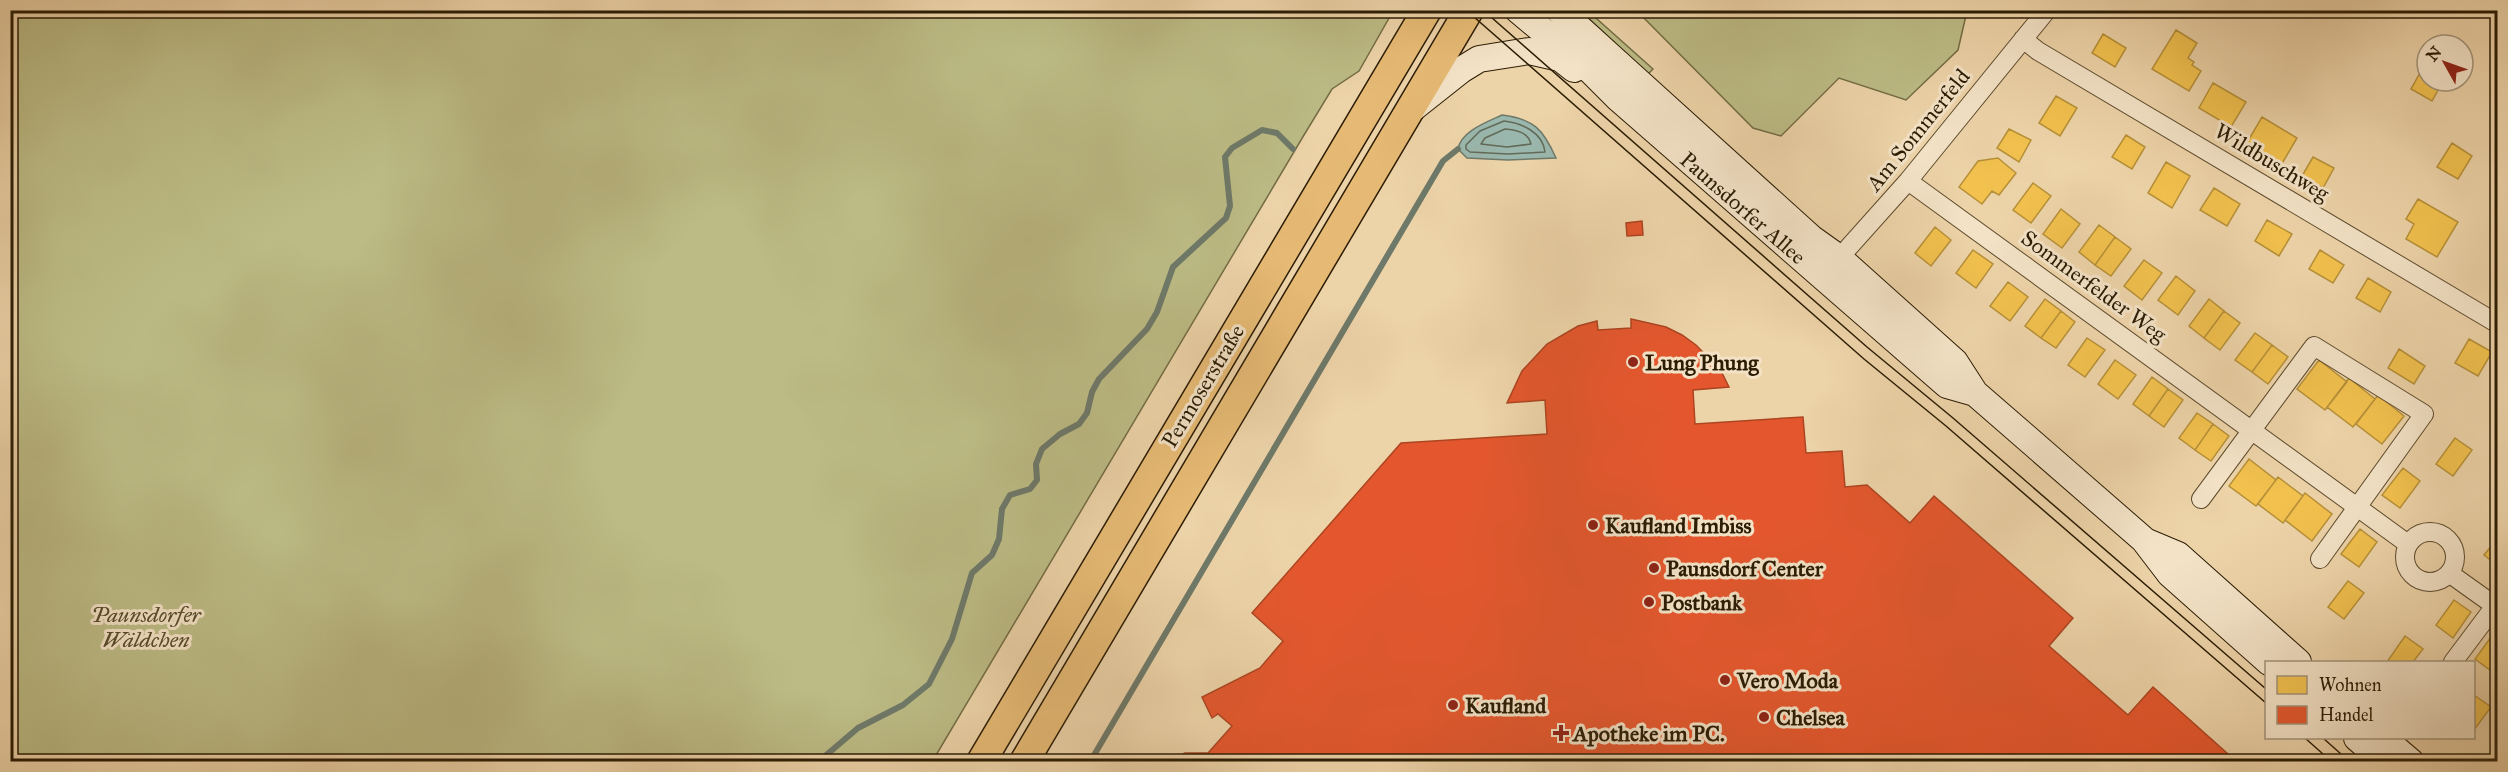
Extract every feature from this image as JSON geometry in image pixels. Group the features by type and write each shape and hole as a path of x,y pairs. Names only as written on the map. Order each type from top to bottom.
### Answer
{"main road":[{"name":"Permoserstraße","path":"981,762 1427,10"},
{"name":"Permoserstraße","path":"1024,762 1469,10"},
{"name":"Paunsdorfer Allee","path":"1518,10 1591,71 1618,99 1955,362 1975,393 2144,540 2170,574 2267,661"},
{"name":"Paunsdorfer Allee","path":"1559,10 1811,238 1831,267"},
{"path":"1410,110 1461,70 1479,59 1529,51 1560,58 1600,89 1618,99"},
{"name":"Paunsdorfer Allee","path":"2144,540 2178,555 2296,661"},
{"path":"2358,739 2385,762"},
{"path":"2384,739 2411,762"}],"street":[{"name":"Am Sommerfeld","path":"1831,267 1908,181 2047,10"},
{"name":"Wildbuschweg","path":"2023,39 2038,51 2498,324"},
{"name":"Sommerfelder Weg","path":"1908,181 2408,544"},
{"path":"2201,499 2314,346 2424,414 2320,559"},
{"path":"2423,533 2443,536 2452,544 2455,553 2454,566 2449,573 2440,580 2431,582 2414,577 2405,562 2408,544 2423,533"},
{"path":"2449,573 2496,605 2454,661"}],"green space":[{"name":"Paunsdorfer Wäldchen","path":"10,11 1393,11 1359,71 1332,89 932,762 11,761"},
{"path":"1581,11 1588,11 1653,69 1648,74"},
{"path":"1637,11 1967,11 1958,50 1906,100 1839,78 1781,136 1753,128"}],"water":[{"path":"1502,115 1522,119 1536,127 1547,140 1556,158 1508,160 1467,158 1458,149 1469,132"}],"building: Wohnen":[{"path":"2176,30 2197,43 2188,58 2194,62 2192,65 2201,71 2189,91 2152,69"},
{"path":"2103,34 2126,48 2115,67 2092,53"},
{"path":"2213,83 2246,102 2231,127 2199,108"},
{"path":"2418,93 2436,93 2432,101"},
{"path":"2056,96 2077,108 2060,136 2039,123"},
{"path":"2262,117 2297,138 2280,167 2245,146"},
{"path":"2009,129 2031,140 2019,162 1997,148"},
{"path":"2126,135 2145,147 2132,169 2112,157"},
{"path":"2452,143 2472,156 2458,179 2437,167"},
{"path":"2313,157 2334,168 2323,188 2302,176"},
{"path":"1998,158 2016,173 1999,195 1992,191 1982,204 1959,187 1978,161"},
{"path":"2166,162 2190,176 2172,208 2148,193"},
{"path":"2033,183 2051,196 2031,223 2013,210"},
{"path":"2214,188 2240,204 2227,226 2200,210"},
{"path":"2418,199 2458,222 2437,257 2406,239 2414,224 2406,219"},
{"path":"2061,209 2080,224 2062,248 2043,234"},
{"path":"2267,220 2292,234 2279,256 2255,241"},
{"path":"2099,225 2115,237 2095,265 2079,252"},
{"path":"1935,227 1951,240 1931,266 1915,253"},
{"path":"2115,237 2131,249 2111,276 2095,265"},
{"path":"1973,250 1993,264 1976,288 1956,273"},
{"path":"2320,250 2344,265 2333,283 2309,269"},
{"path":"2144,260 2162,273 2142,300 2124,286"},
{"path":"2176,276 2195,291 2178,315 2158,300"},
{"path":"2368,278 2391,292 2380,312 2356,298"},
{"path":"2008,282 2028,297 2010,321 1990,306"},
{"path":"2045,299 2061,311 2041,338 2025,326"},
{"path":"2209,299 2224,311 2204,338 2189,326"},
{"path":"2061,311 2075,322 2056,348 2041,338"},
{"path":"2224,311 2240,323 2220,350 2204,338"},
{"path":"2255,333 2272,345 2252,372 2235,360"},
{"path":"2087,338 2105,350 2085,377 2068,365"},
{"path":"2469,339 2492,352 2478,376 2455,363"},
{"path":"2272,345 2288,357 2268,384 2252,372"},
{"path":"2399,349 2425,366 2414,384 2388,368"},
{"path":"2115,360 2136,375 2118,399 2098,384"},
{"path":"2319,360 2347,382 2325,410 2297,389"},
{"path":"2152,377 2168,389 2149,416 2133,404"},
{"path":"2349,378 2375,399 2353,427 2327,407"},
{"path":"2168,389 2183,400 2164,427 2149,416"},
{"path":"2378,395 2404,416 2382,444 2356,424"},
{"path":"2197,413 2213,424 2195,450 2179,438"},
{"path":"2213,424 2229,436 2211,461 2195,450"},
{"path":"2455,438 2472,450 2453,476 2436,464"},
{"path":"2249,459 2276,480 2256,506 2229,486"},
{"path":"2403,468 2420,481 2400,508 2382,495"},
{"path":"2278,477 2303,496 2283,523 2258,504"},
{"path":"2305,493 2332,514 2312,541 2285,520"},
{"path":"2360,529 2377,542 2359,567 2341,554"},
{"path":"2498,538 2498,566 2484,555"},
{"path":"2348,581 2364,593 2344,619 2328,607"},
{"path":"2454,600 2471,612 2453,638 2436,625"},
{"path":"2494,633 2498,635 2498,676 2475,659"},
{"path":"2405,636 2423,649 2414,661 2388,661"},
{"path":"2475,696 2491,707 2475,729"}],"building: Handel":[{"path":"1642,221 1643,235 1627,236 1626,223"},
{"name":"Paunsdorf Center","path":"1631,319 1666,327 1682,335 1696,345 1721,371 1729,387 1693,390 1695,424 1803,417 1806,453 1842,451 1845,487 1867,485 1910,523 1934,496 2073,618 2049,646 2128,715 2153,687 2237,762 1166,762 1185,753 1208,753 1232,726 1218,714 1212,718 1202,697 1260,668 1283,641 1252,613 1401,443 1547,434 1545,400 1507,403 1522,371 1547,344 1578,326 1597,321 1598,330 1631,328"}],"waterway":[{"path":"818,762 858,728 903,705 929,684 952,639 972,573 992,555 999,539 1002,509 1010,495 1030,489 1037,480 1036,464 1042,449 1060,434 1079,424 1087,413 1092,392 1099,379 1147,329 1157,312 1173,267 1226,218 1230,206 1225,157 1232,148 1262,130 1277,133 1293,149"},
{"path":"1090,762 1443,161 1458,149"}],"tram line":[{"path":"1466,10 1864,359 1946,426 2265,702"},
{"path":"1483,10 1867,347 1953,418 2265,688"},
{"path":"2306,739 2332,762"},
{"path":"2324,739 2350,762"}],"place":[{"name":"Lung Phung","path":"1633,362"},
{"name":"Kaufland Imbiss","path":"1593,525"},
{"name":"Paunsdorf Center","path":"1654,568"},
{"name":"Postbank","path":"1649,602"},
{"name":"Vero Moda","path":"1725,680"},
{"name":"Kaufland","path":"1453,705"},
{"name":"Chelsea","path":"1764,717"},
{"name":"Apotheke im PC.","path":"1561,733"}]}
